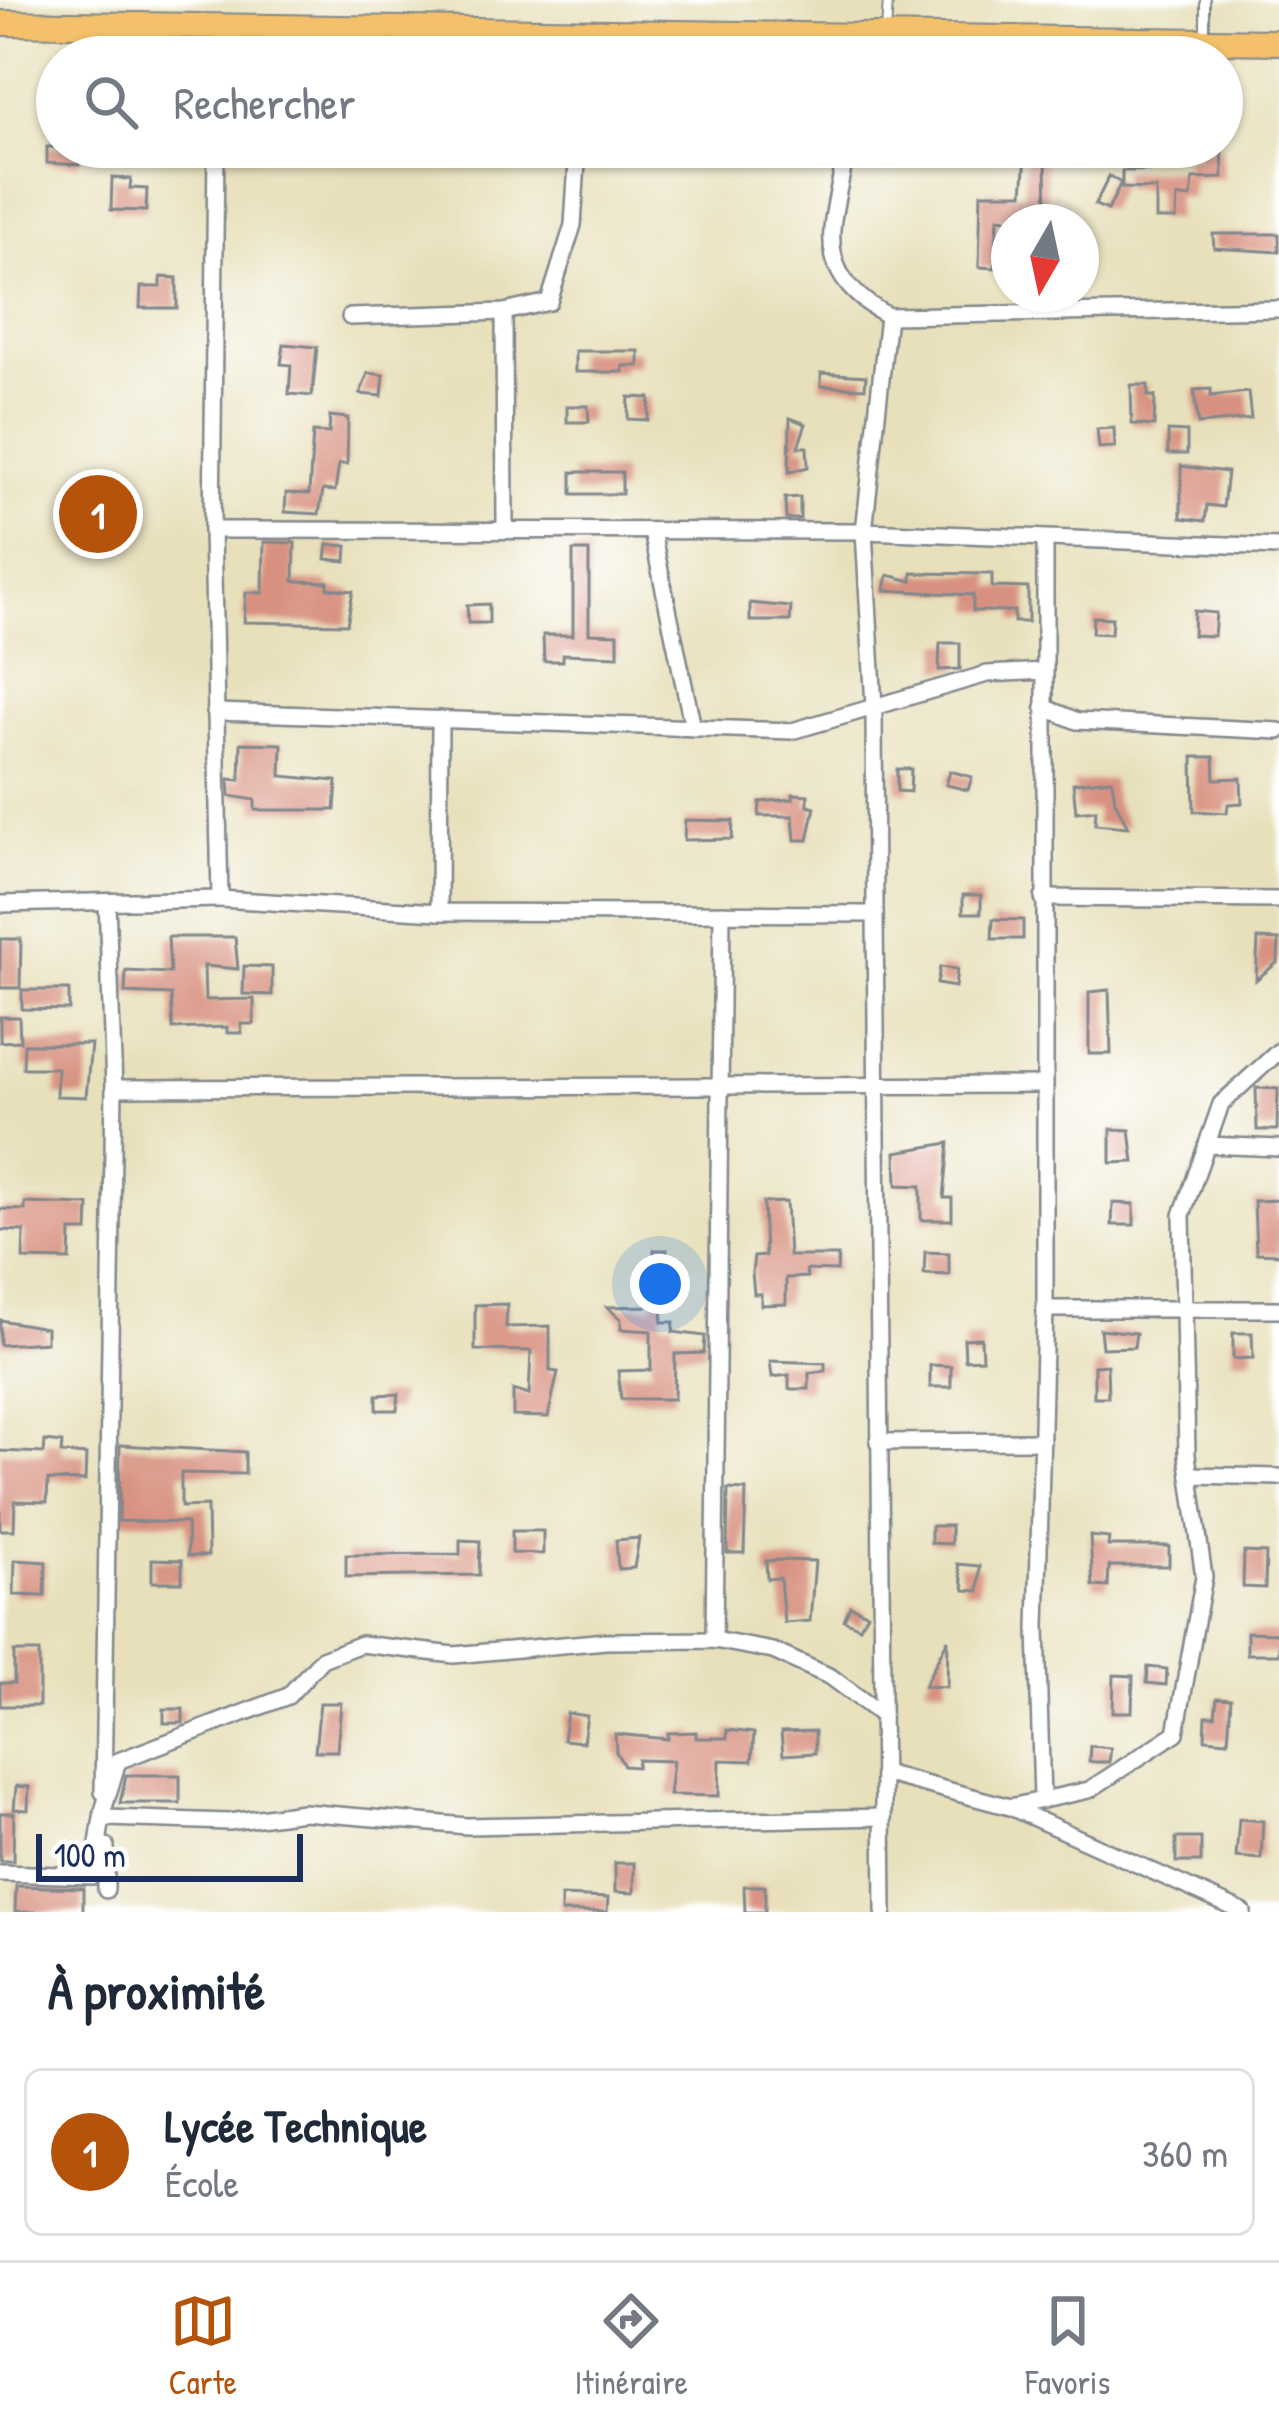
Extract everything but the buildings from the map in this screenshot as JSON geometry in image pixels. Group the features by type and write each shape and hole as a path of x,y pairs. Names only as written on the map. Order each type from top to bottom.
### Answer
{"main road":[{"path":"0,23 705,31 781,36"},
{"path":"1243,42 1279,42"}],"street":[{"path":"220,28 220,36"},
{"path":"697,36 705,31"},
{"path":"216,168 212,530 220,899"},
{"path":"350,317 504,312 549,302 573,225 577,168"},
{"path":"844,168 831,253 851,295 888,316 1279,309"},
{"path":"504,312 505,529"},
{"path":"884,1912 873,1086 874,707 864,531 888,316"},
{"path":"212,530 864,531 1279,548"},
{"path":"652,532 693,728"},
{"path":"1042,1800 1037,1628 1046,1309 1046,542"},
{"path":"215,712 792,731 987,674 1044,671"},
{"path":"1044,707 1077,721 1279,730"},
{"path":"439,912 440,719"},
{"path":"1043,898 1279,900"},
{"path":"0,904 220,899 439,912 875,914"},
{"path":"106,1890 114,1088 107,902"},
{"path":"714,1640 722,914"},
{"path":"1010,1807 1090,1790 1176,1733 1204,1577 1190,1475 1182,1215 1221,1104 1279,1051"},
{"path":"114,1088 1043,1085"},
{"path":"1207,1145 1279,1148"},
{"path":"1046,1309 1279,1310"},
{"path":"878,1442 1042,1441"},
{"path":"1190,1475 1279,1477"},
{"path":"0,1874 94,1876 118,1761 288,1696 322,1659 361,1644 454,1655 606,1641 714,1640 792,1660 831,1677 882,1714"},
{"path":"883,1773 1010,1807 1243,1912"},
{"path":"105,1815 230,1822 303,1812 467,1826 883,1817"}],"lane":[{"path":"874,36 888,0"},
{"path":"1205,0 1205,36"}],"place":[{"name":"Lycée Technique","path":"98,514"}]}
